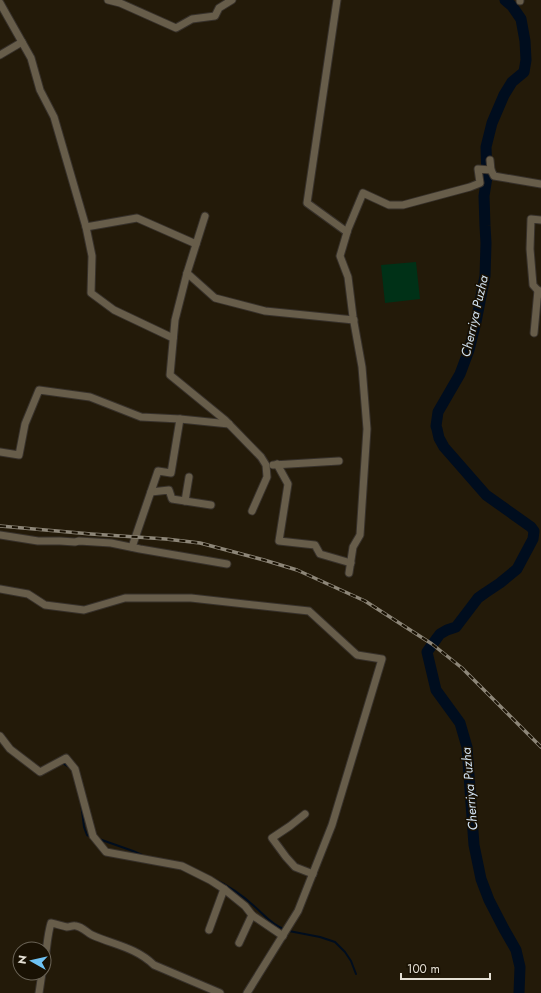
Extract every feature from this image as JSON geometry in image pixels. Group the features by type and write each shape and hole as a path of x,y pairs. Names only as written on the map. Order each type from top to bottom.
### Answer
{"street":[{"path":"108,0 120,3 176,28 192,19 215,16 219,8 232,0"},
{"path":"337,0 307,202 347,232"},
{"path":"0,4 31,58 40,90 54,117 86,227 92,256 91,293 114,310 173,338"},
{"path":"0,55 22,42"},
{"path":"490,160 491,170 494,176 541,184"},
{"path":"349,573 353,547 360,535 367,429 362,367 348,277 340,256 347,232 363,193 389,205 403,205 470,187 480,183 478,169 491,170"},
{"path":"205,216 187,273 175,320 170,375 229,424 261,457 266,465 267,477 252,511"},
{"path":"86,227 137,218 196,244"},
{"path":"534,333 539,292 533,285 530,249 531,219 541,220"},
{"path":"187,273 215,298 265,311 354,320"},
{"path":"0,452 18,455 25,424 39,390 90,397 141,417 229,424"},
{"path":"132,547 158,471 171,473 180,419"},
{"path":"266,465 339,461"},
{"path":"277,464 288,484 279,541 315,545 320,554 351,563"},
{"path":"185,501 189,478"},
{"path":"151,492 169,490 172,499 211,505"},
{"path":"0,535 38,541 111,543 227,564"},
{"path":"0,589 28,594 45,604 84,610 125,598 191,598 309,611 357,655 382,659 332,825 313,874 298,911 247,993"},
{"path":"0,736 10,749 40,772 66,758 75,769 93,836 106,852 182,866 224,889 245,906 252,915 283,936"},
{"path":"305,814 272,838 295,867 313,874"},
{"path":"209,930 224,889"},
{"path":"239,943 252,915"},
{"path":"48,941 48,931 51,923 67,927 76,926 84,929 91,935 139,953 154,965 220,993"},
{"path":"39,993 41,981"}],"green space":[{"path":"416,262 420,299 385,303 381,265"}],"waterway":[{"name":"Cherriya Puzha","path":"505,0 512,6 521,19 525,41 526,60 524,72 512,82 504,95 492,123 486,147 487,177 484,196 486,243 485,276 469,350 460,374 438,412 436,426 439,438 444,447 486,495 531,527 534,531 533,539 517,569 478,598 456,627 440,634 427,652 436,690 460,723 467,747 474,845 481,879 489,900 516,950 520,967 519,993"},
{"path":"60,764 64,764 69,767"},
{"path":"81,803 84,827 87,835 91,837"},
{"path":"99,839 142,855"},
{"path":"212,878 239,894 272,923 284,929"},
{"path":"289,931 320,937 335,942 345,952 351,961 356,974"}],"railway":[{"path":"0,526 200,543 297,570 365,601 432,644 462,668 541,747"}]}
